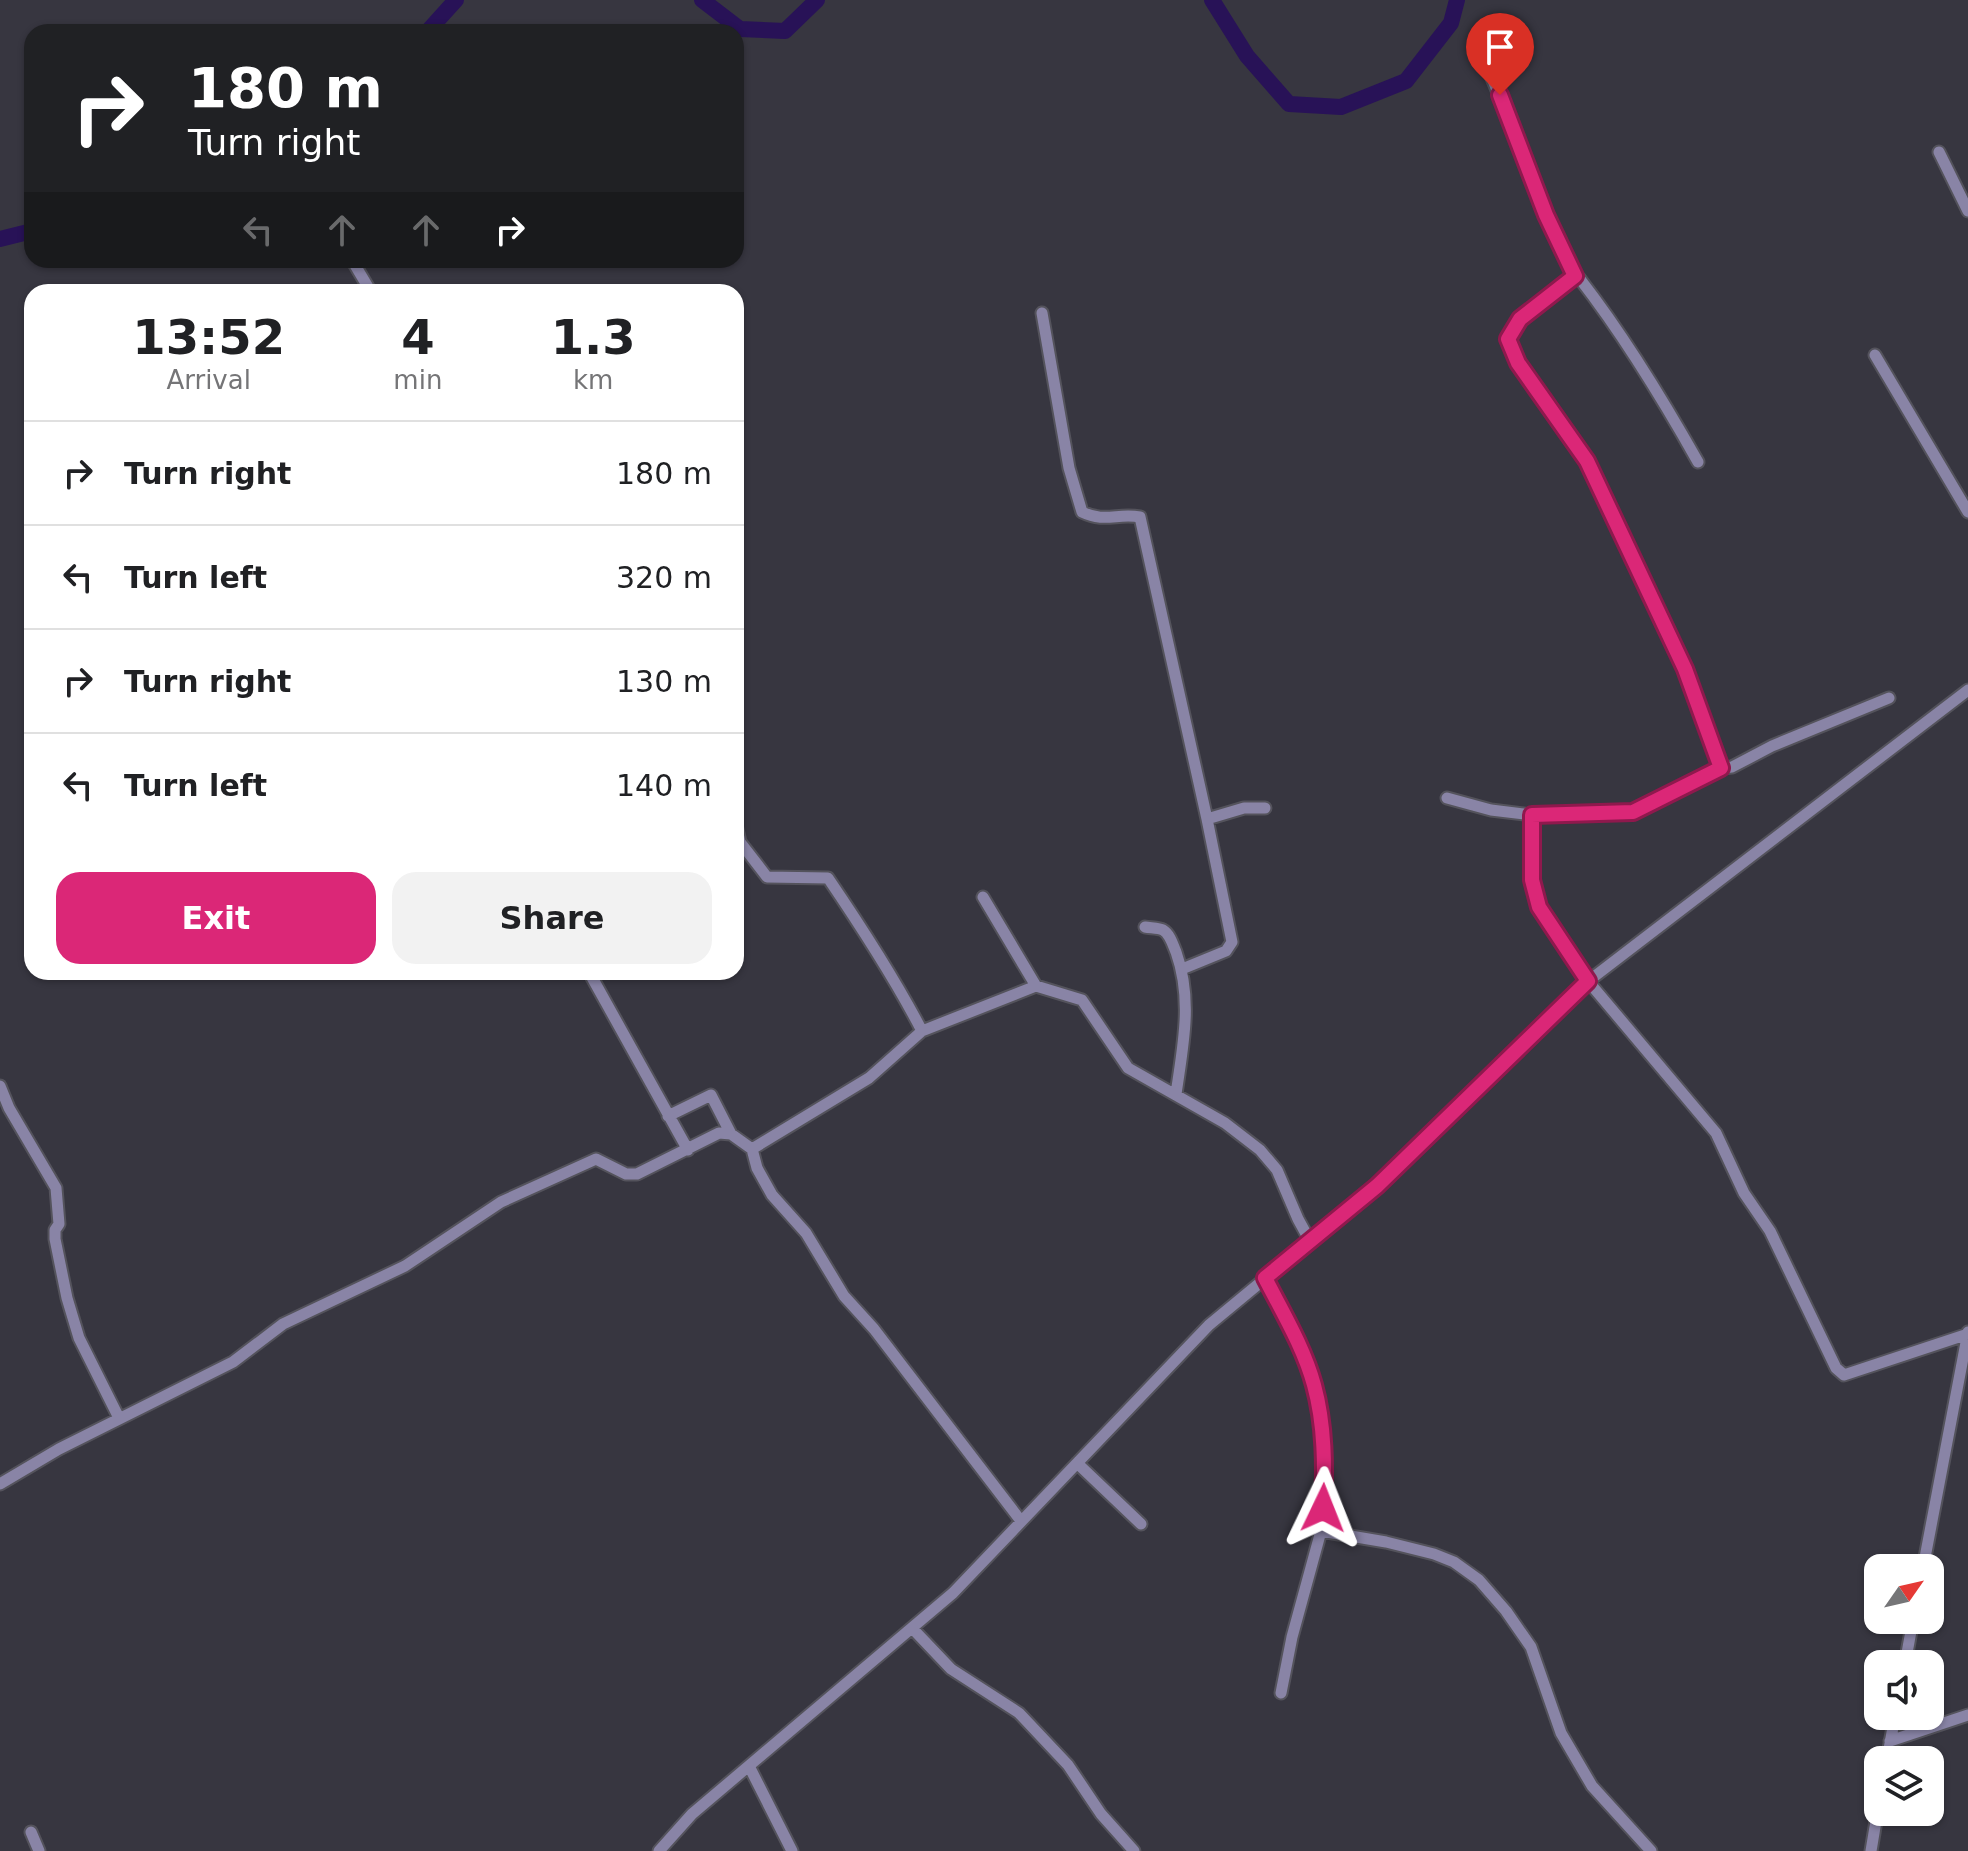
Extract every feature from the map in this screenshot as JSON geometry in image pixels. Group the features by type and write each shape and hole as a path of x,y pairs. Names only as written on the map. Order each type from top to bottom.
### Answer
{"street":[{"path":"1477,43 1511,120 1546,215 1575,276 1615,323 1698,462"},
{"path":"1939,152 1968,211"},
{"path":"1575,276 1520,319 1508,339 1518,363 1587,461 1685,669 1721,768"},
{"path":"1042,313 1069,468 1082,512 1096,518 1140,517 1207,819 1232,942 1226,951 1182,969"},
{"path":"1875,355 1968,512"},
{"path":"659,1851 692,1814 953,1593 1209,1325 1377,1186 1588,981 1968,690"},
{"path":"1447,798 1491,810 1532,815 1633,812 1721,768 1732,767 1772,746 1889,698"},
{"path":"1207,819 1244,808 1265,808"},
{"path":"1532,815 1532,880 1539,907 1588,981 1716,1133 1744,1193 1770,1231 1836,1368 1844,1375 1968,1333 1926,1554"},
{"path":"744,847 767,877 828,878 901,990 922,1031"},
{"path":"983,897 1036,986"},
{"path":"1145,927 1163,930 1171,940 1182,969 1186,1027 1176,1094"},
{"path":"594,980 688,1150"},
{"path":"752,1149 869,1078 922,1031 1036,986 1082,1000 1128,1068 1225,1123 1260,1150 1277,1170 1310,1241"},
{"path":"0,1086 9,1108 56,1188 59,1224 55,1239 67,1298 79,1338 119,1418"},
{"path":"668,1116 711,1095 731,1134 752,1149 757,1168 772,1195 806,1233 844,1296 874,1329 1021,1521"},
{"path":"0,1484 59,1449 233,1362 283,1324 405,1266 501,1202 534,1186 596,1159 626,1174 637,1174 719,1133 731,1134"},
{"path":"1265,1278 1297,1340 1314,1384 1324,1458 1321,1531 1292,1637 1281,1693"},
{"path":"1077,1463 1141,1524"},
{"path":"1321,1531 1425,1552 1454,1562 1479,1580 1531,1647 1561,1733 1592,1786 1651,1851"},
{"path":"912,1628 951,1669 1019,1713 1068,1765 1101,1814 1134,1851"},
{"path":"1890,1741 1968,1715"},
{"path":"1889,1746 1892,1730"},
{"path":"749,1766 792,1851"},
{"path":"1871,1851 1875,1826"},
{"path":"31,1832 39,1851"}],"waterway":[{"path":"434,24 456,0"},
{"path":"702,0 733,24"},
{"path":"744,29 785,31 817,0"},
{"path":"1212,0 1247,56 1289,104 1341,107 1406,81 1451,23 1457,0"},
{"path":"0,239 24,233"}],"route":[{"path":"1323,1508 1324,1458 1314,1384 1297,1340 1265,1278 1377,1186 1588,981 1539,907 1532,880 1532,815 1633,812 1721,768 1685,669 1587,461 1518,363 1508,339 1520,319 1575,276 1546,215 1500,95"}]}
